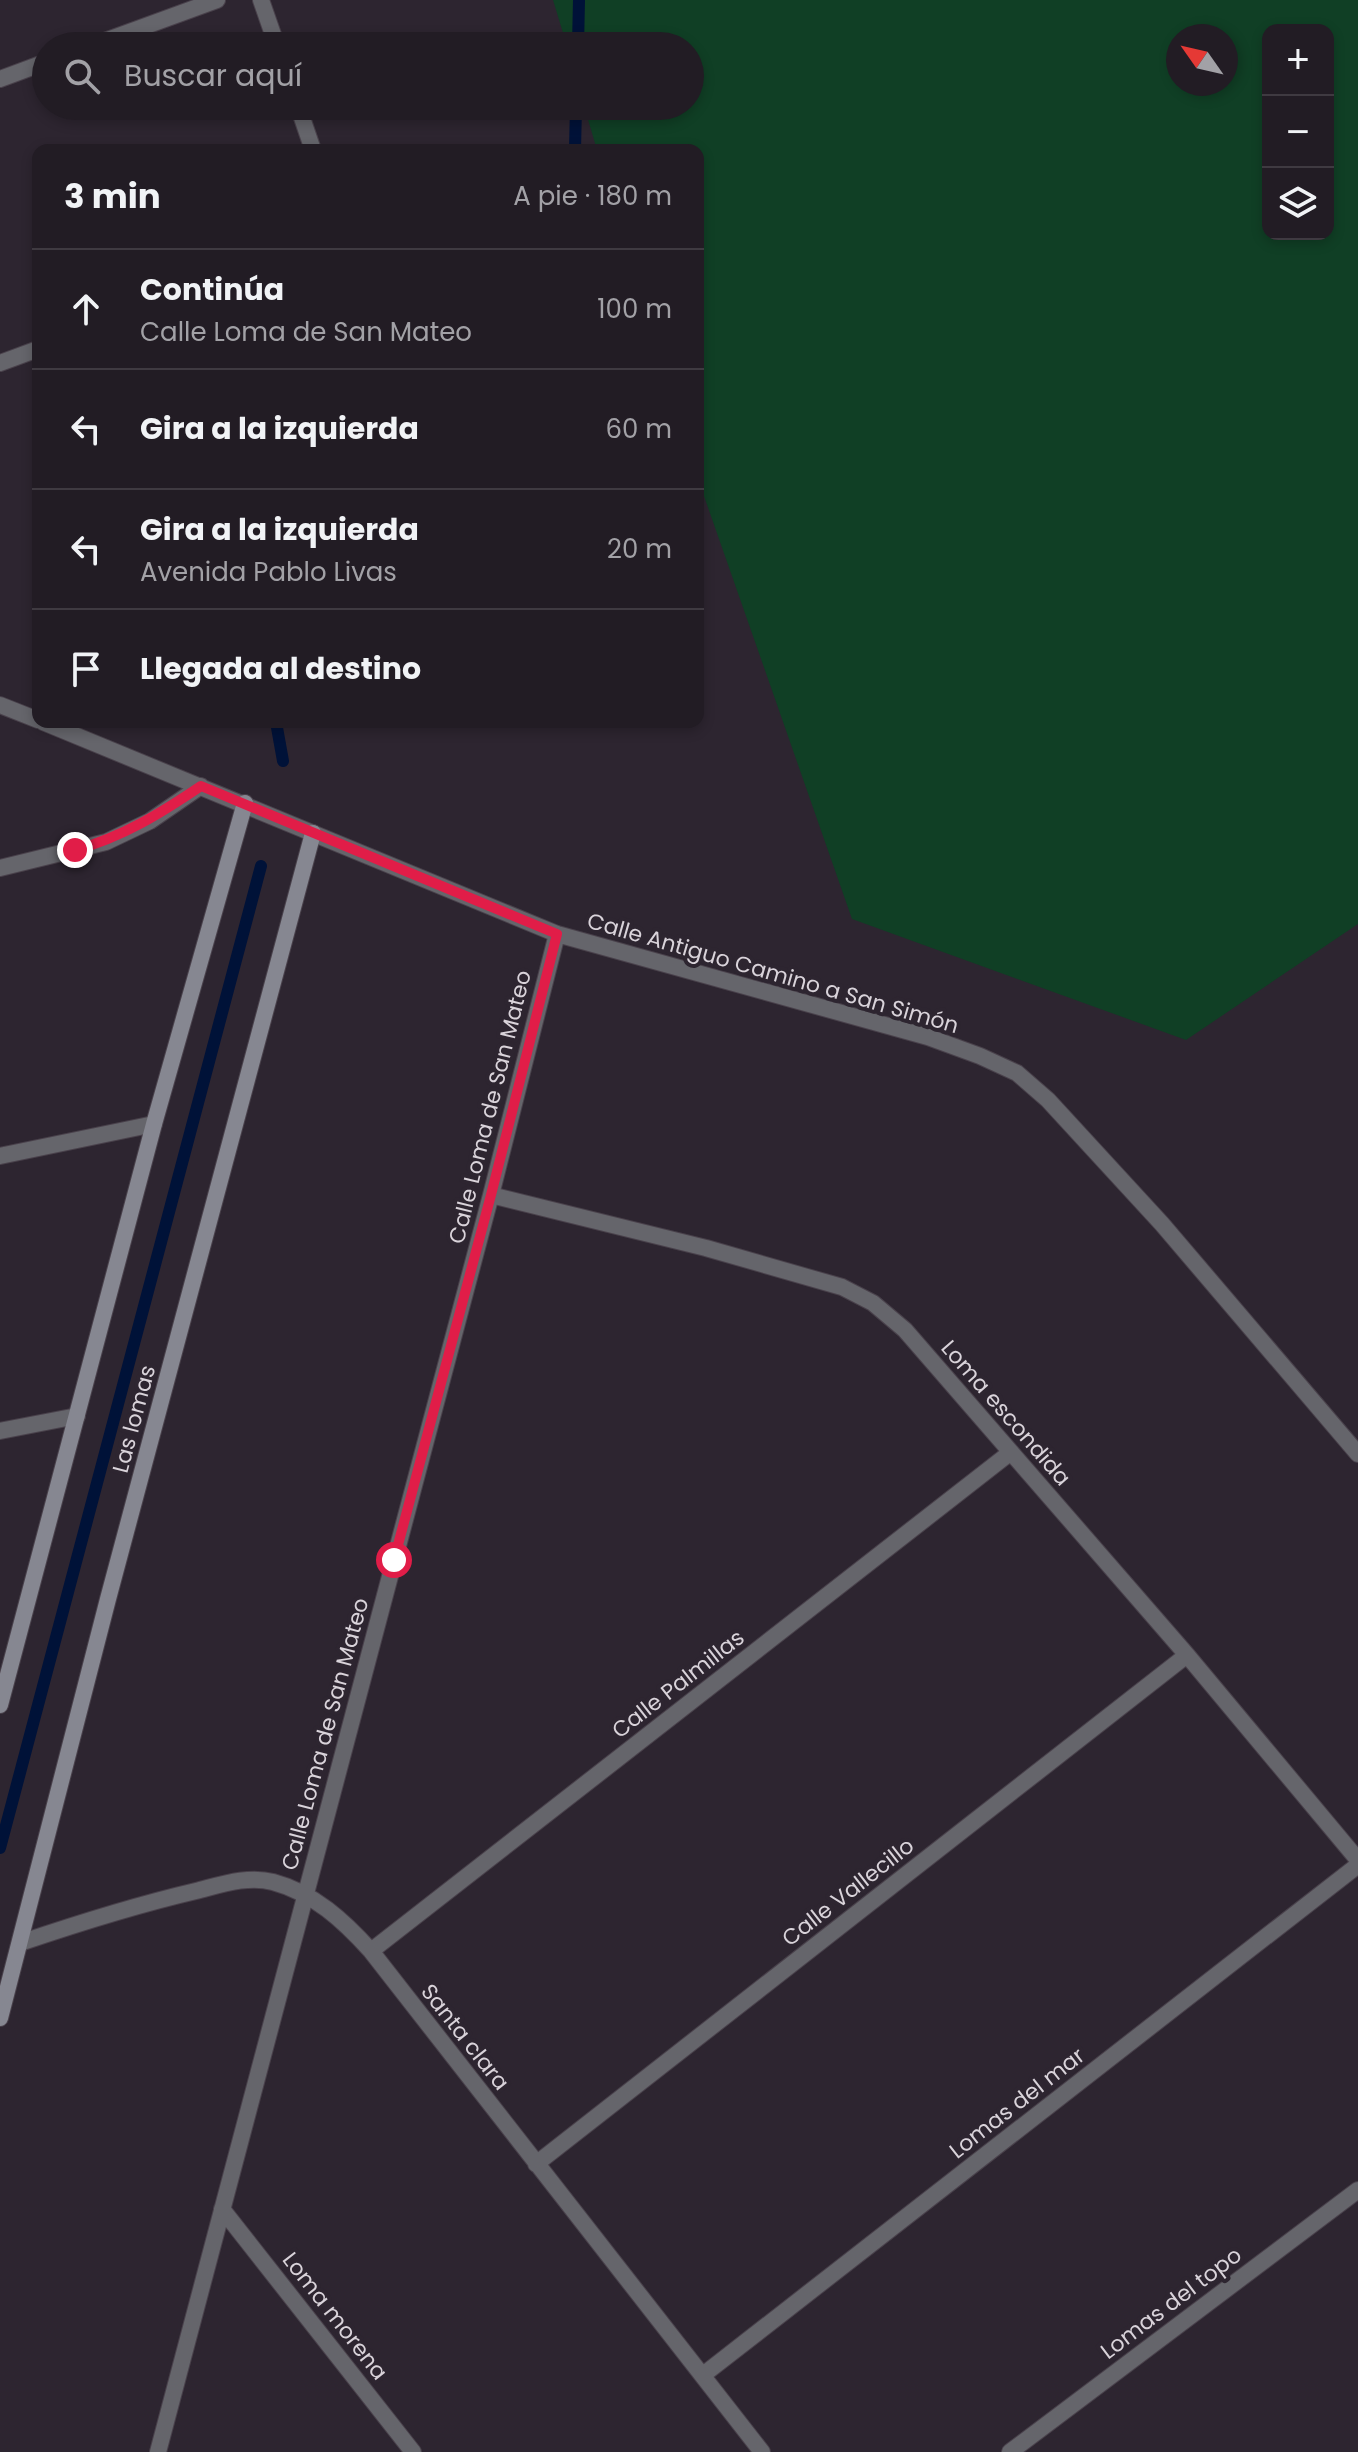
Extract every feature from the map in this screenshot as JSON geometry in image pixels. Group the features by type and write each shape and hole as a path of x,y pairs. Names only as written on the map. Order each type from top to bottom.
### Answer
{"street":[{"path":"129,32 217,0"},
{"path":"261,0 272,32"},
{"path":"0,79 32,67"},
{"path":"303,120 311,144"},
{"path":"0,363 32,351"},
{"name":"Calle Antiguo Camino a San Simón","path":"0,705 32,717"},
{"name":"Calle Antiguo Camino a San Simón","path":"58,728 557,934 928,1037 1017,1073 1048,1100 1162,1224 1358,1454"},
{"path":"0,868 106,842 150,821 201,786"},
{"path":"0,1705 154,1124 245,803"},
{"name":"Las lomas","path":"0,2018 108,1599 313,833"},
{"name":"Calle Loma de San Mateo","path":"158,2452 491,1195 557,934"},
{"path":"0,1156 154,1124"},
{"name":"Loma escondida","path":"491,1195 706,1248 842,1287 873,1303 905,1330 1011,1452 1187,1655 1358,1862"},
{"path":"0,1431 77,1416"},
{"name":"Calle Palmillas","path":"371,1951 1011,1452"},
{"name":"Calle Vallecillo","path":"536,2164 1187,1655"},
{"name":"Lomas del mar","path":"703,2375 1358,1862"},
{"name":"Santa clara","path":"20,1943 119,1910 241,1880 271,1881 305,1894 344,1921 371,1951 762,2452"},
{"name":"Lomas del topo","path":"1010,2452 1358,2190"},
{"name":"Loma morena","path":"222,2209 413,2452"}],"green space":[{"path":"553,0 1358,0 1358,924 1186,1040 852,919 704,496 704,144 595,144 588,120 704,120 704,32 563,32"}],"waterway":[{"path":"578,32 579,0"},
{"path":"575,144 576,120"},
{"path":"277,728 283,761"},
{"path":"0,1848 261,866"}],"route":[{"path":"75,850 106,842 150,821 201,786 557,934 394,1560"}]}
